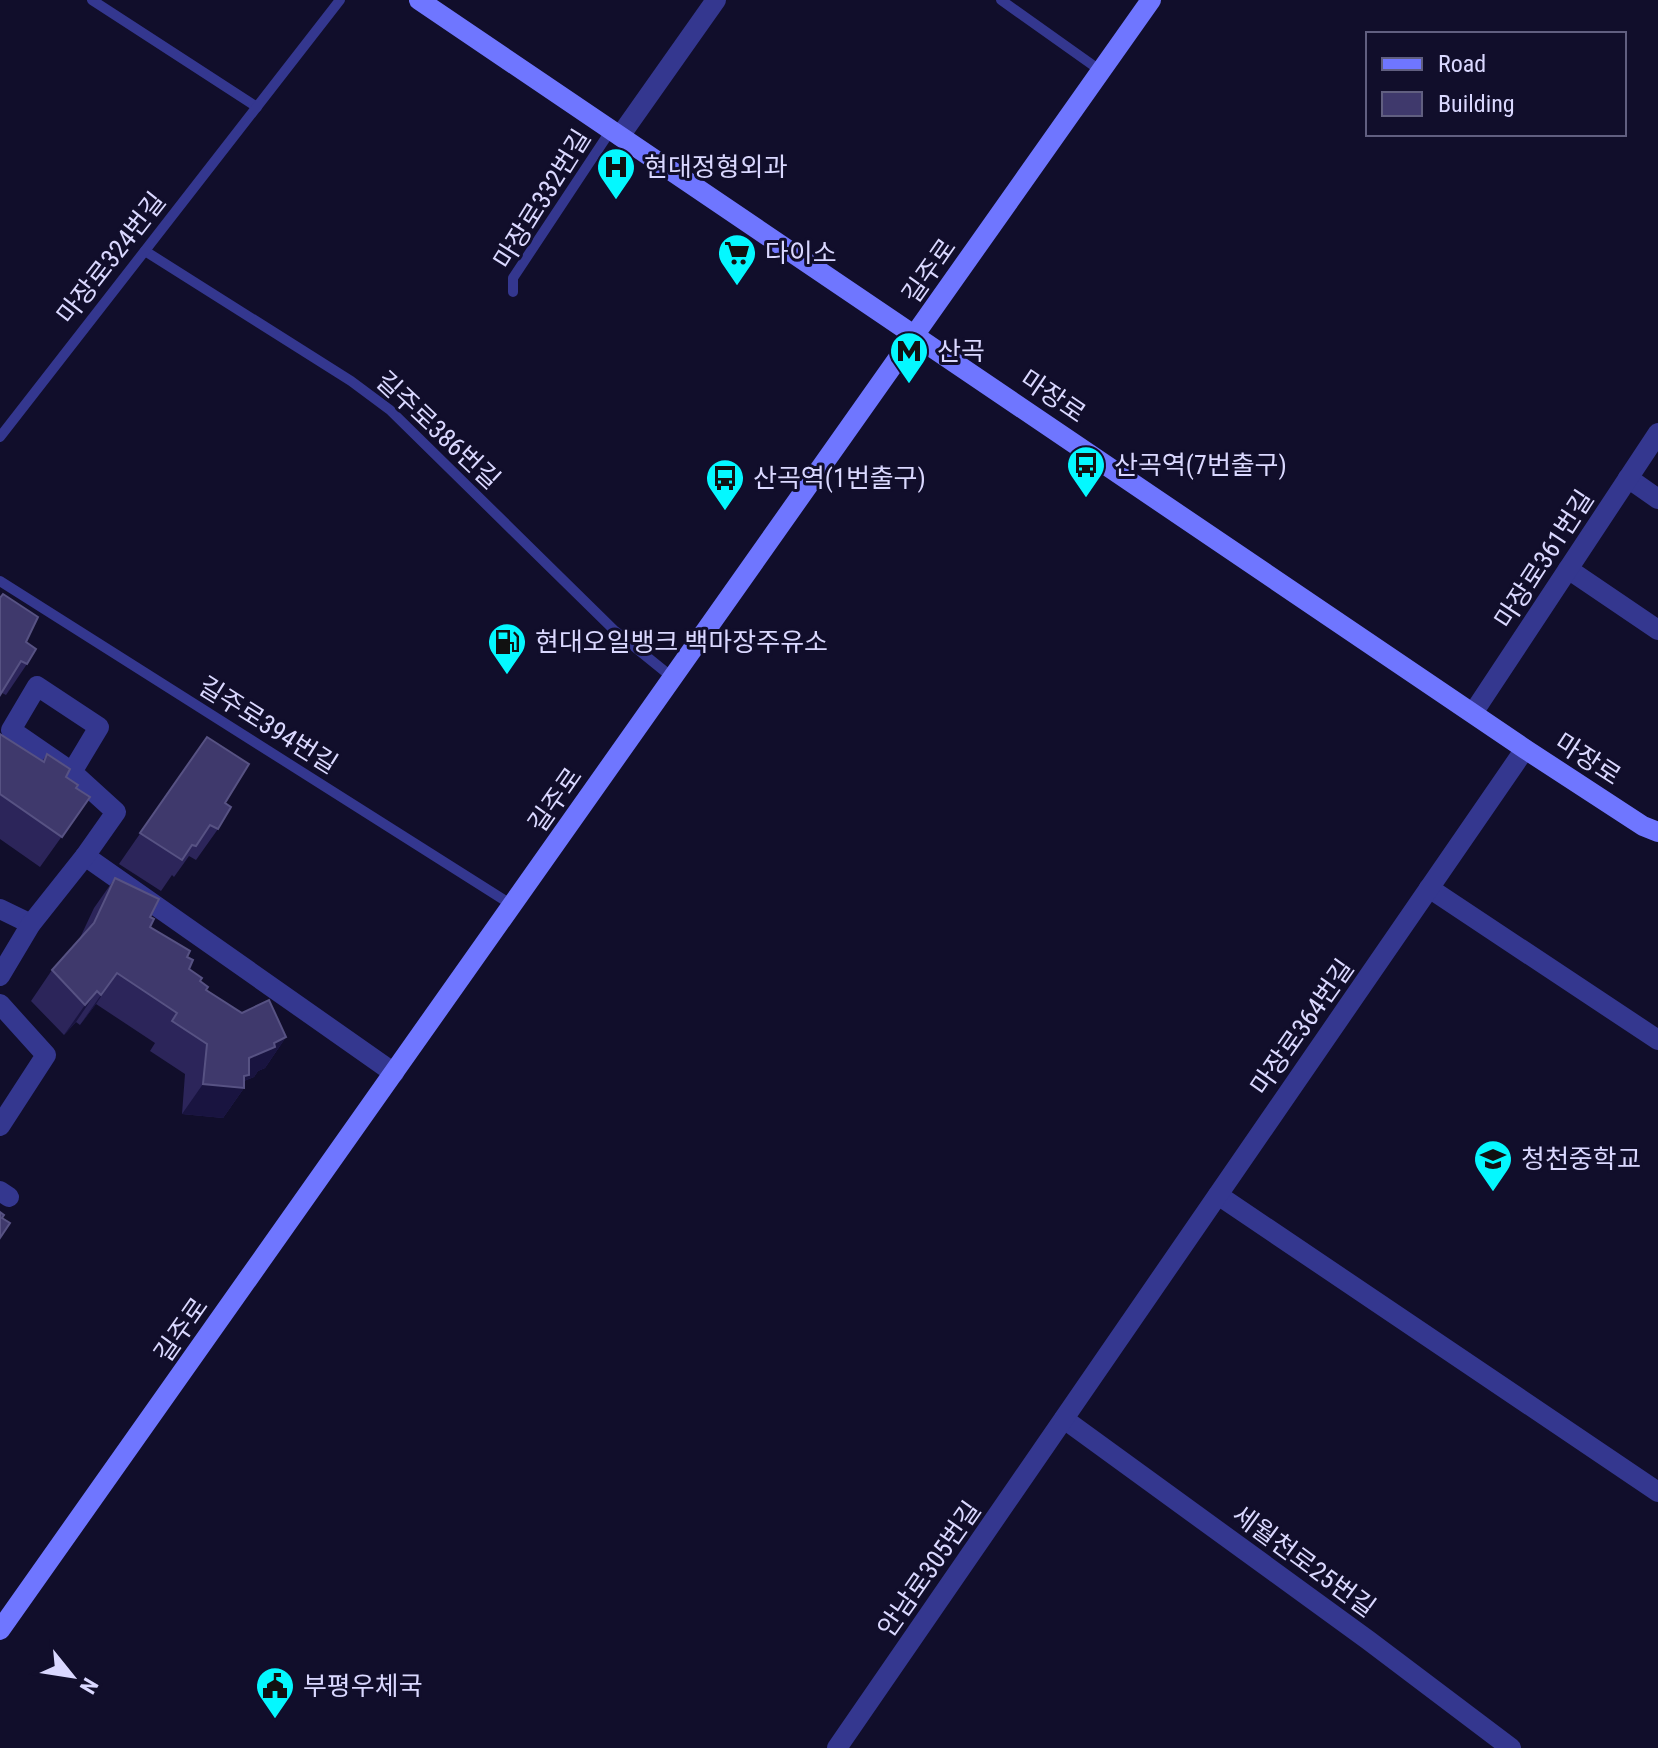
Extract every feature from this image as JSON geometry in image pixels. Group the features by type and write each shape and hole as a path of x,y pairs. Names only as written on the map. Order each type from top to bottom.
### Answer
{"main road":[{"name":"마장로","path":"419,0 1525,749 1643,826 1658,832"},
{"name":"길주로","path":"0,1630 1151,0"}],"street":[{"path":"616,133 716,0"},
{"name":"마장로361번길","path":"1473,713 1658,433"},
{"path":"1628,478 1658,499"},
{"path":"1568,569 1658,630"},
{"path":"0,976 31,924 116,812 72,772 11,730 37,686 99,727 72,772"},
{"name":"마장로364번길","path":"1064,1419 1525,749"},
{"path":"85,856 394,1073"},
{"path":"1429,888 1658,1040"},
{"path":"0,909 31,924"},
{"path":"0,1004 46,1055 0,1126"},
{"path":"1218,1195 1658,1492"},
{"name":"안남로305번길","path":"837,1748 1064,1419"},
{"name":"세월천로25번길","path":"1064,1419 1511,1748"}],"lane":[{"path":"92,0 257,107"},
{"name":"마장로324번길","path":"0,437 340,0"},
{"path":"1001,0 1101,71"},
{"name":"마장로332번길","path":"513,292 513,278 616,133"},
{"name":"길주로386번길","path":"145,251 351,381 390,410 615,631 673,678"},
{"name":"길주로394번길","path":"0,581 512,905"}],"building":[{"path":"3,594 38,617 26,642 36,649 27,664 21,661 0,695 0,598"},
{"path":"0,734 44,762 47,754 70,769 66,777 90,797 62,837 0,794"},
{"path":"207,737 249,764 225,803 231,807 218,829 210,825 182,860 140,833"},
{"path":"115,878 159,899 150,917 154,919 150,927 190,951 187,957 193,960 189,969 202,978 200,981 208,987 206,990 242,1013 269,1000 286,1037 274,1043 275,1047 249,1058 249,1075 244,1076 244,1088 203,1084 207,1044 172,1021 177,1013 117,973 101,995 97,991 85,1005 52,970 94,923"},
{"path":"0,1212 4,1215 2,1218 10,1223 0,1238"}],"place":[{"name":"현대정형외과","path":"616,201"},
{"name":"다이소","path":"737,287"},
{"name":"산곡","path":"909,385"},
{"name":"산곡역(7번출구)","path":"1086,499"},
{"name":"산곡역(1번출구)","path":"725,512"},
{"name":"현대오일뱅크 백마장주유소","path":"507,676"},
{"name":"청천중학교","path":"1493,1193"},
{"name":"부평우체국","path":"275,1720"}]}
